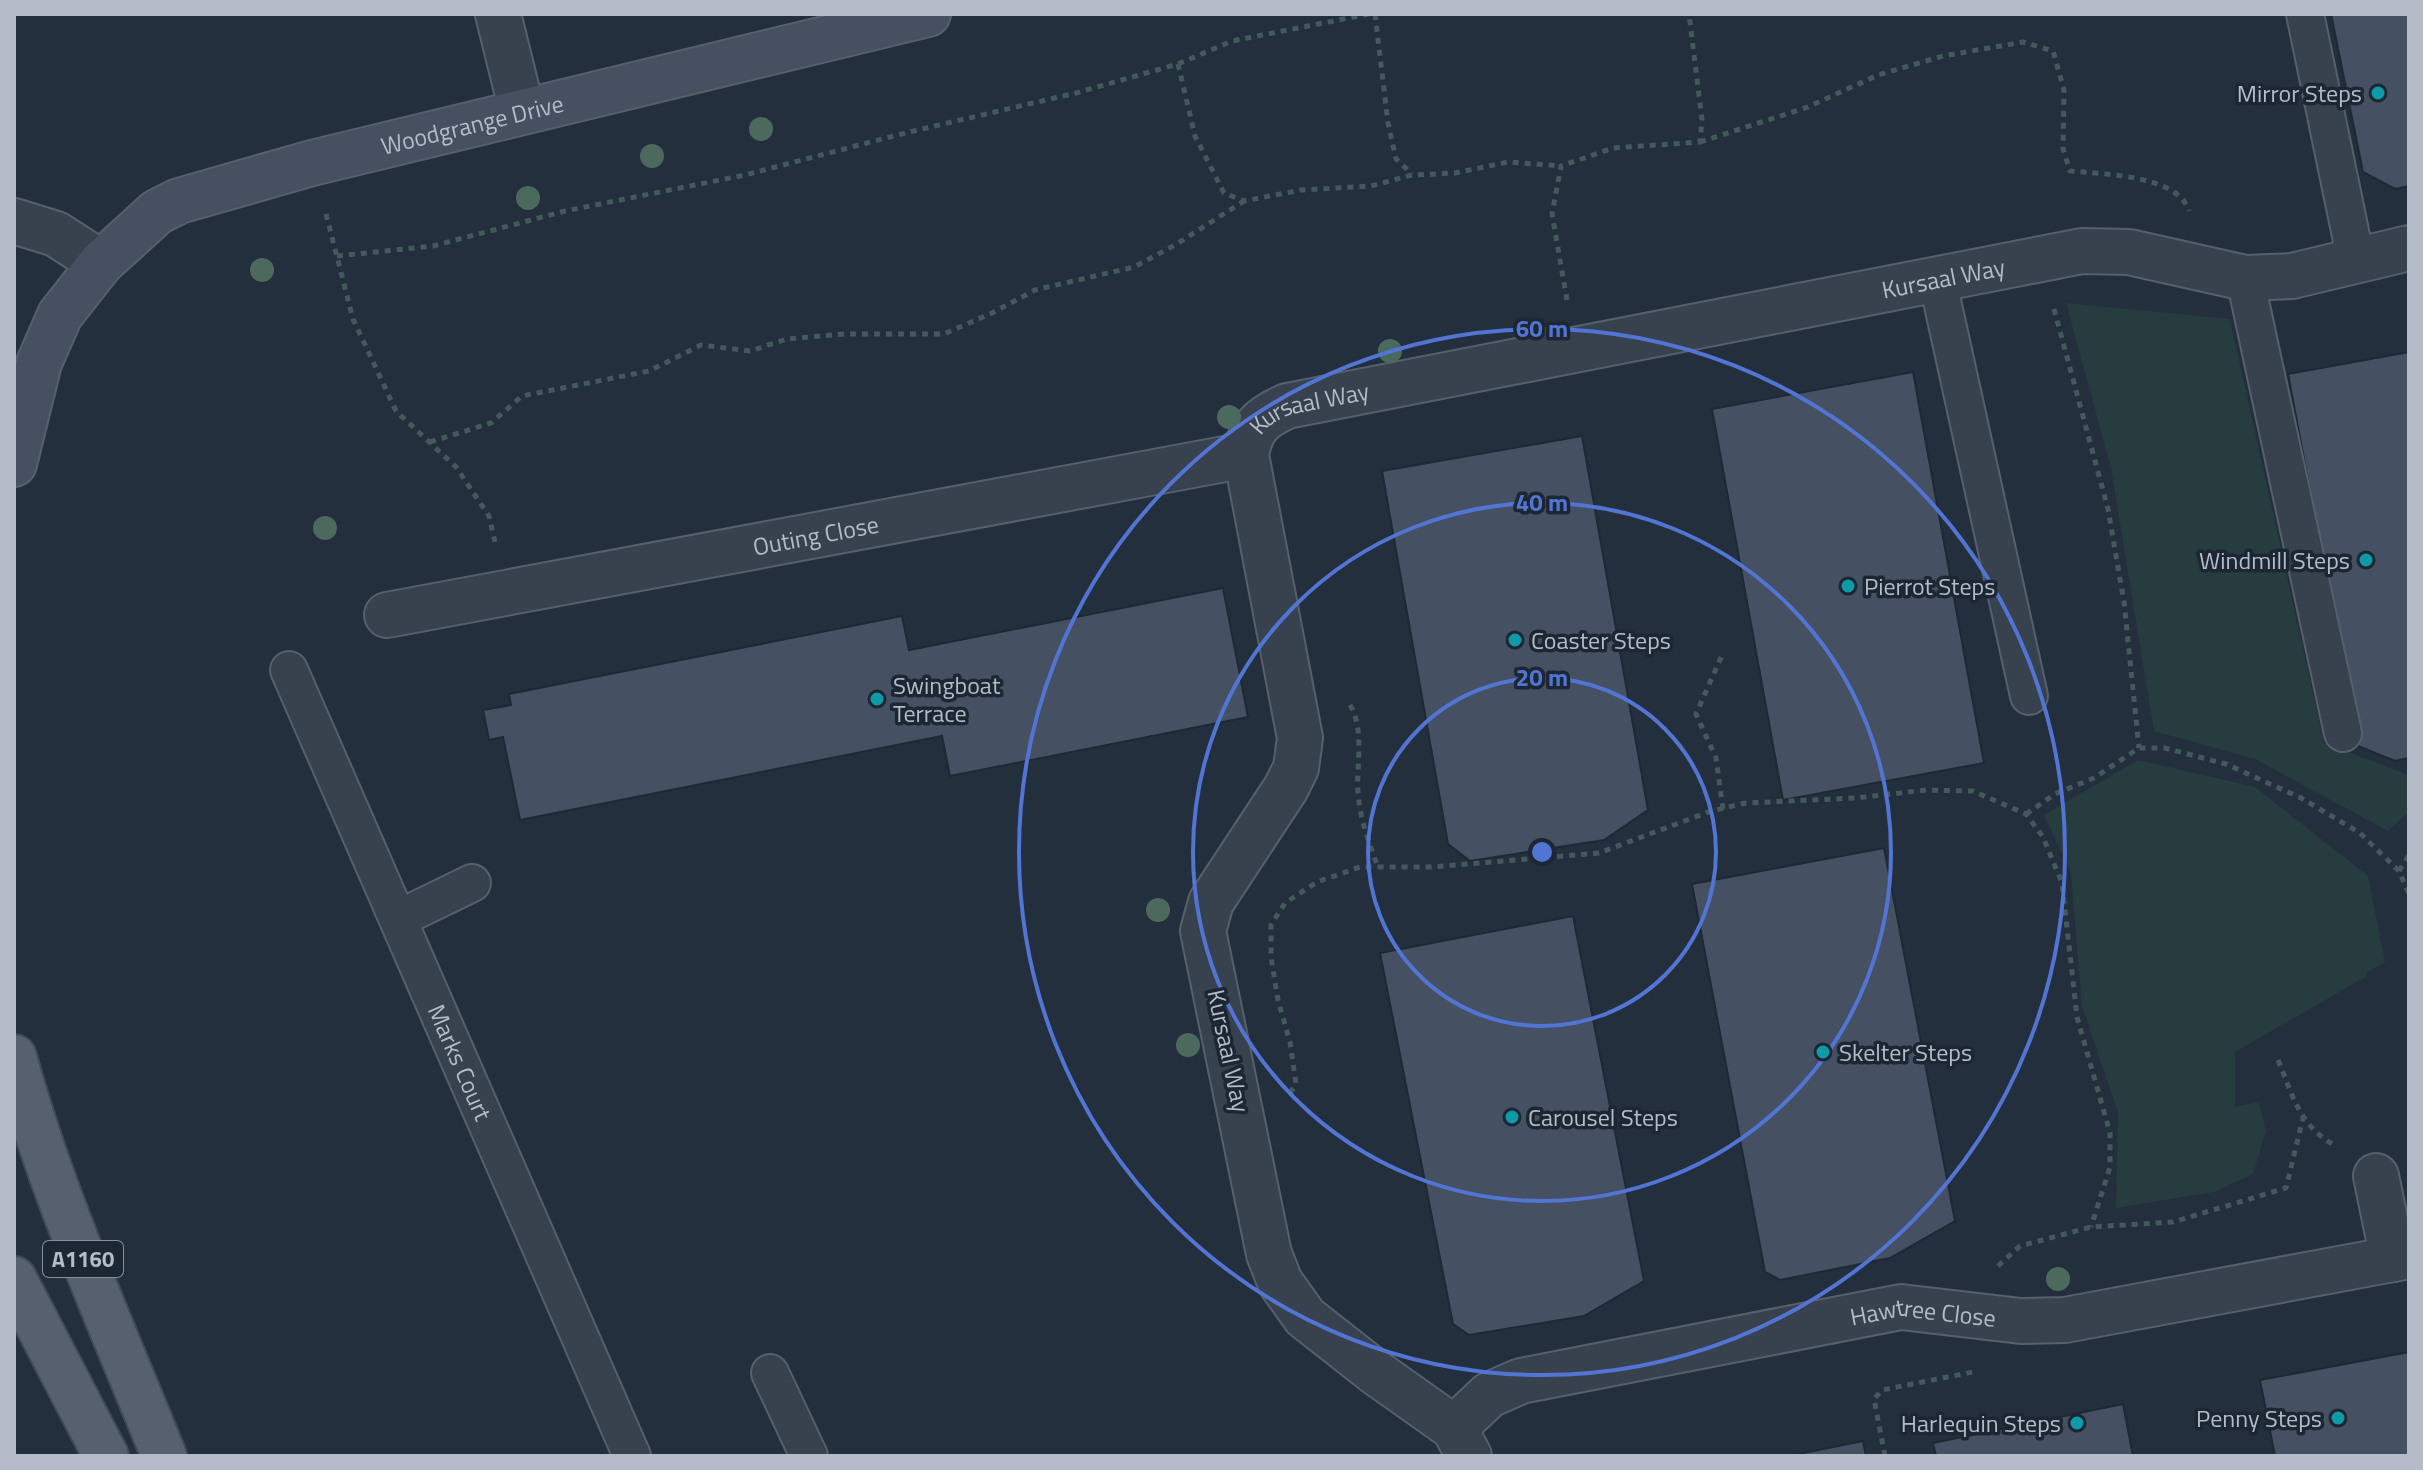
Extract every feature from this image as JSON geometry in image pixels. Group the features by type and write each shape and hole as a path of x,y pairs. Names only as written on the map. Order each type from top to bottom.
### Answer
{"main road":[{"name":"A1160","path":"14,1057 34,1131 164,1456"},
{"name":"A1160","path":"14,1279 106,1456"}],"street":[{"path":"498,14 522,111"},
{"name":"Woodgrange Drive","path":"14,464 39,363 60,315 101,263 157,212 179,201 312,163 928,14"},
{"path":"14,221 56,234 101,263"},
{"name":"Kursaal Way","path":"1461,1442 1305,1317 1280,1282 1269,1254 1199,967 1203,931 1229,851 1296,768 1300,738 1246,455 1249,437 1263,417 1287,406 2041,257 2082,251 2129,252 2227,274 2292,276 2409,248"},
{"name":"Woodgrange Drive","path":"14,342 60,315"},
{"name":"Outing Close","path":"387,615 1246,455"},
{"path":"2361,1163 2401,1258"},
{"name":"Hawtree Close","path":"1461,1442 1489,1395 1521,1381 1901,1307 2021,1321 2065,1320 2401,1258"}],"lane":[{"path":"2305,14 2356,260"},
{"path":"2227,274 2343,733"},
{"path":"1937,278 2029,696"},
{"name":"Marks Court","path":"289,670 632,1456"},
{"path":"398,919 472,883"},
{"path":"770,1373 809,1456"}],"path":[{"path":"337,256 433,246 565,211 745,175 1076,93 1178,64 1232,41 1372,14 1396,159 1412,175"},
{"path":"1689,14 1702,120 1700,142"},
{"path":"430,442 491,423 522,396 649,371 701,345 750,351 787,339 829,335 944,334 1035,290 1134,267 1244,201 1301,190 1371,186 1412,175 1455,173 1508,162 1561,166 1613,148 1700,142 1808,107 1878,75 1943,56 2023,42 2053,51 2064,90 2063,149 2070,171 2121,175 2168,187 2186,200 2227,274"},
{"path":"1178,64 1195,136 1224,193 1244,201"},
{"path":"312,163 353,319 396,411 456,467 489,516 506,593"},
{"path":"1561,166 1552,214 1576,350"},
{"path":"2041,257 2108,509 2124,602 2139,748"},
{"path":"1723,653 1696,714 1716,758 1723,809"},
{"path":"2026,814 2055,794 2094,778 2139,748 2165,748 2226,764 2301,798 2360,833 2399,871 2409,894"},
{"path":"1231,1102 1285,1100 1296,1084 1271,957 1271,925 1285,903 1317,882 1360,867 1431,867 1599,853 1746,803 1856,798 1926,790 1973,791 2026,814 2043,837 2062,883 2077,1017 2110,1133 2110,1167 2091,1227"},
{"path":"2399,871 2409,855"},
{"path":"2278,1060 2303,1118 2318,1137 2361,1163"},
{"path":"1951,1312 2020,1246 2091,1227 2173,1222 2286,1188 2303,1118"}],"green space":[{"path":"2066,303 2230,319 2324,743 2409,775 2409,811 2388,831 2255,759 2154,731 2111,468"},
{"path":"2138,760 2255,787 2368,876 2385,962 2366,973 2367,976 2235,1052 2235,1107 2259,1102 2266,1131 2253,1174 2214,1192 2116,1208 2118,1112 2082,1006 2071,873 2044,815"}],"building":[{"name":"Mirror Steps","path":"2331,14 2409,14 2409,186 2395,189 2363,172"},
{"name":"Windmill Steps","path":"2409,352 2409,758 2395,761 2358,746 2288,374"},
{"name":"Pierrot Steps","path":"1913,372 1984,763 1783,800 1712,409"},
{"name":"Coaster Steps","path":"1582,436 1648,810 1604,840 1470,861 1448,844 1382,471"},
{"name":"Swingboat Terrace","path":"1223,588 1248,717 950,776 942,736 520,820 503,737 489,740 483,710 511,705 509,694 902,616 909,650"},
{"name":"Skelter Steps","path":"1884,848 1955,1221 1890,1258 1780,1280 1765,1272 1692,884"},
{"name":"Carousel Steps","path":"1573,916 1644,1281 1584,1316 1469,1335 1453,1324 1380,953"},
{"name":"Penny Steps","path":"2409,1352 2409,1456 2275,1456 2260,1380"},
{"name":"Harlequin Steps","path":"2123,1404 2133,1456 1936,1456 1933,1443"},
{"path":"1863,1441 1866,1456 1789,1456"}],"place":[{"name":"Mirror Steps","path":"2378,93"},
{"name":"Windmill Steps","path":"2366,560"},
{"name":"Pierrot Steps","path":"1848,586"},
{"name":"Coaster Steps","path":"1515,640"},
{"name":"Swingboat Terrace","path":"877,699"},
{"name":"Skelter Steps","path":"1823,1052"},
{"name":"Carousel Steps","path":"1512,1117"},
{"name":"Penny Steps","path":"2338,1418"},
{"name":"Harlequin Steps","path":"2077,1423"}]}
